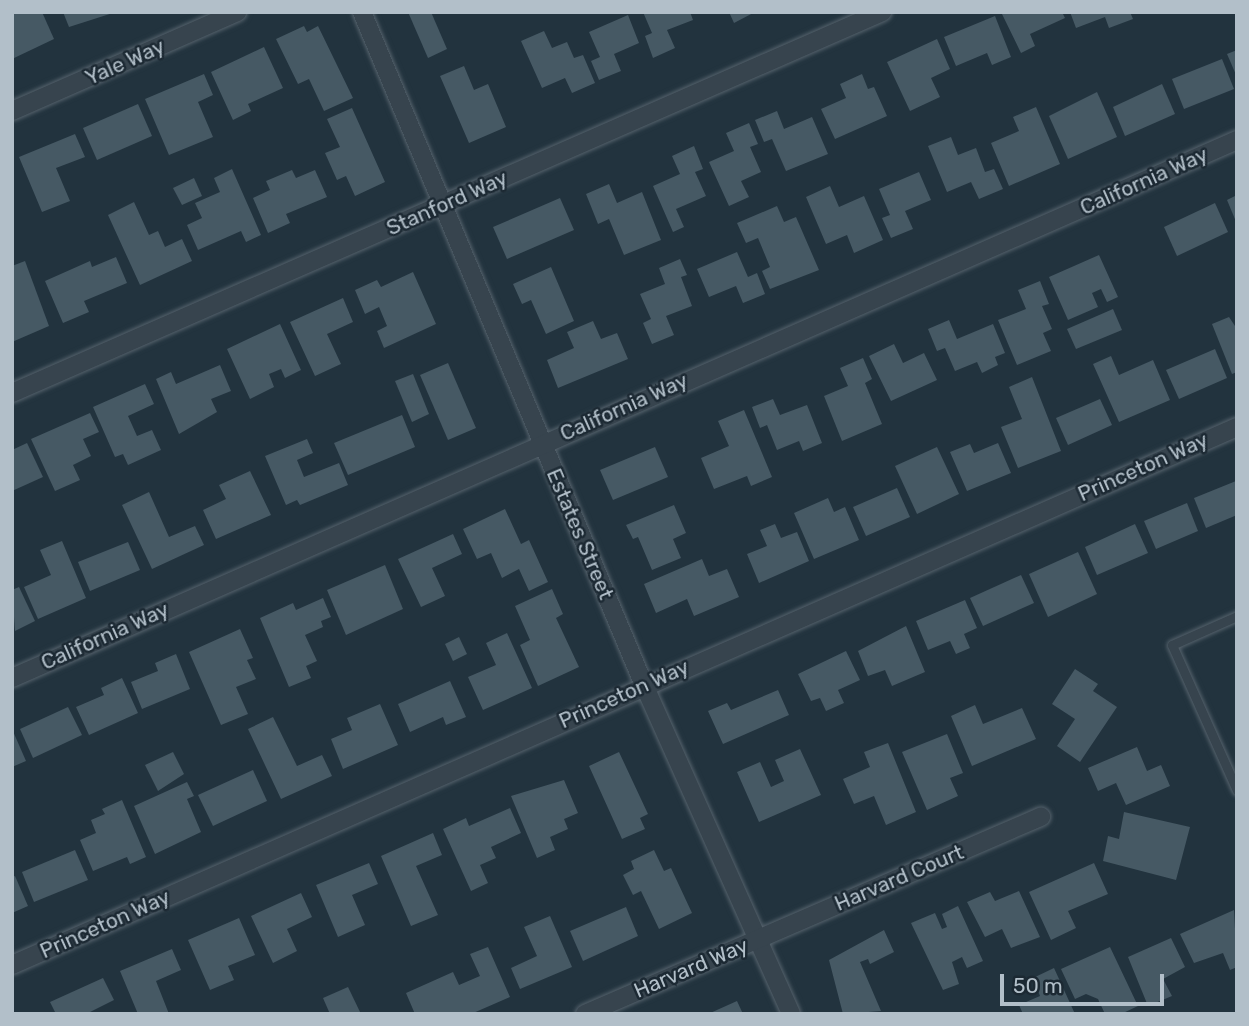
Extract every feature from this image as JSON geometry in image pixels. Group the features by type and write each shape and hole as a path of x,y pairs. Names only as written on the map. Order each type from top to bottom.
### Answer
{"street":[{"name":"Yale Way","path":"12,111 237,12"},
{"name":"Estates Street","path":"362,12 644,685 791,1014"},
{"name":"Stanford Way","path":"12,393 882,12"},
{"name":"California Way","path":"12,678 541,443 1237,140"},
{"name":"Princeton Way","path":"12,965 1237,426"},
{"name":"Harvard Court","path":"758,939 1041,817"},
{"name":"Harvard Way","path":"585,1014 758,939"}],"lane":[{"path":"1237,616 1172,645 1237,790"}],"building":[{"path":"12,12 42,12 54,39 12,59"},
{"path":"63,12 116,12 69,27"},
{"path":"408,12 431,12 447,49 428,58"},
{"path":"643,12 690,12 693,20 667,30 675,48 653,58 645,36 652,33"},
{"path":"729,12 755,12 734,23"},
{"path":"1001,12 1062,12 1065,18 1030,34 1035,46 1021,53"},
{"path":"1070,12 1130,12 1133,19 1109,28 1105,17 1076,28"},
{"path":"628,15 639,43 614,54 621,71 599,80 591,61 600,57 589,32"},
{"path":"995,16 1011,57 992,65 987,53 956,66 944,37"},
{"path":"304,26 307,32 318,26 353,98 324,111 309,79 298,84 276,39"},
{"path":"544,31 552,48 567,42 574,58 583,55 595,83 572,93 565,78 542,88 521,41"},
{"path":"937,39 950,69 931,78 940,97 910,111 887,62"},
{"path":"264,47 283,88 248,104 251,111 233,120 211,72"},
{"path":"1237,50 1237,77 1227,54"},
{"path":"1222,59 1234,89 1184,109 1172,79"},
{"path":"464,66 474,90 488,84 506,127 469,143 440,76"},
{"path":"204,74 213,95 198,102 213,137 169,155 145,99"},
{"path":"862,74 868,89 874,87 887,116 835,139 821,109 846,98 840,84"},
{"path":"1162,84 1175,114 1125,136 1113,107"},
{"path":"1097,92 1117,137 1068,159 1049,116"},
{"path":"138,104 152,136 97,160 83,128"},
{"path":"1036,107 1060,164 1009,186 991,143 1019,131 1013,117"},
{"path":"352,108 385,182 355,196 346,176 337,180 325,153 340,147 327,119"},
{"path":"777,111 784,129 812,117 828,154 786,171 772,139 764,142 755,120"},
{"path":"749,123 758,144 750,147 761,172 741,181 749,197 729,206 709,162 734,151 726,133"},
{"path":"75,134 85,157 56,168 70,201 42,212 19,157"},
{"path":"951,137 958,155 976,148 985,172 994,169 1003,189 979,199 971,182 947,192 928,146"},
{"path":"694,146 703,169 695,172 706,196 676,209 684,227 673,232 653,186 680,174 672,156"},
{"path":"232,169 261,235 246,242 241,231 198,250 187,225 202,218 195,203 220,192 214,178"},
{"path":"292,170 296,178 315,170 327,197 286,214 290,223 268,233 253,198 270,190 266,181"},
{"path":"919,172 931,200 905,211 913,229 891,238 882,218 890,215 879,189"},
{"path":"194,178 202,196 182,205 173,188"},
{"path":"609,184 617,203 642,192 661,240 624,255 609,219 598,224 586,194"},
{"path":"830,186 839,207 864,196 883,240 854,253 847,235 826,244 806,197"},
{"path":"1237,195 1237,224 1227,200"},
{"path":"560,198 574,230 507,259 493,227"},
{"path":"134,202 149,235 158,231 165,247 182,239 192,261 140,285 108,215"},
{"path":"1215,203 1228,232 1177,256 1164,227"},
{"path":"777,206 784,222 796,217 819,270 770,289 762,271 770,267 758,238 746,243 737,223"},
{"path":"737,252 748,277 757,273 765,294 743,303 736,286 709,297 697,269"},
{"path":"1099,255 1118,297 1107,302 1101,289 1092,293 1098,307 1068,320 1049,277"},
{"path":"116,257 127,283 84,301 89,312 63,323 45,281 90,261 92,267"},
{"path":"680,259 687,275 681,277 692,306 666,316 674,335 652,344 643,323 651,319 640,294 665,284 659,268"},
{"path":"25,261 49,326 12,342 12,266"},
{"path":"551,267 574,321 546,334 531,300 522,304 513,284"},
{"path":"413,272 436,324 384,348 377,331 387,326 379,307 365,314 355,290 377,280 381,287"},
{"path":"1040,281 1049,304 1042,306 1052,329 1043,333 1051,351 1017,365 998,320 1026,309 1018,290"},
{"path":"343,298 353,322 327,334 341,364 315,376 290,322"},
{"path":"1113,309 1122,330 1076,349 1067,329"},
{"path":"1229,317 1237,329 1237,372 1232,374 1212,324"},
{"path":"949,320 957,339 993,324 1005,353 995,357 998,365 982,373 977,362 955,371 945,348 937,351 928,329"},
{"path":"593,321 601,339 617,333 628,359 558,388 547,360 574,348 567,332"},
{"path":"280,324 301,370 285,378 281,369 269,374 274,387 250,399 227,349"},
{"path":"894,344 903,363 924,353 937,380 891,401 869,356"},
{"path":"1215,349 1227,378 1179,399 1166,370"},
{"path":"1111,356 1119,375 1153,360 1170,400 1119,422 1093,364"},
{"path":"863,358 872,379 865,383 882,424 842,441 824,396 848,386 840,368"},
{"path":"448,363 476,428 448,440 420,375"},
{"path":"220,365 231,391 211,399 217,412 179,434 156,379 171,372 176,384"},
{"path":"413,374 429,414 412,422 395,381"},
{"path":"1032,377 1061,451 1018,468 1001,427 1022,419 1009,387"},
{"path":"145,384 154,404 128,416 137,436 152,430 161,450 128,465 123,454 115,457 93,407"},
{"path":"773,399 780,415 807,405 822,443 803,451 799,441 777,450 767,425 760,428 752,407"},
{"path":"1100,399 1112,425 1068,445 1056,418"},
{"path":"744,410 772,477 751,486 747,476 714,489 701,458 729,446 718,421"},
{"path":"90,413 99,432 83,439 91,456 73,465 80,480 55,491 31,439"},
{"path":"402,415 415,447 348,475 334,443"},
{"path":"307,439 313,453 297,460 304,477 339,463 348,485 300,505 297,500 286,505 265,456"},
{"path":"27,443 43,477 12,491 12,450"},
{"path":"998,443 1011,473 967,491 950,452 970,444 974,453"},
{"path":"655,447 668,477 613,500 600,470"},
{"path":"937,447 959,494 917,514 895,466"},
{"path":"250,471 271,515 216,539 203,510 226,499 219,485"},
{"path":"1236,481 1237,515 1206,528 1194,498"},
{"path":"897,488 910,517 866,536 853,507"},
{"path":"149,492 169,537 195,526 204,545 152,569 122,505"},
{"path":"828,498 834,512 845,507 859,540 814,559 794,513"},
{"path":"1187,503 1198,531 1156,549 1144,521"},
{"path":"674,505 686,533 673,539 681,558 652,570 638,537 633,539 626,525"},
{"path":"505,509 521,544 529,540 548,582 529,591 519,569 502,578 491,553 477,559 463,529"},
{"path":"775,524 781,538 797,532 809,561 759,583 747,554 767,546 760,530"},
{"path":"1135,524 1148,553 1097,575 1085,547"},
{"path":"453,534 462,554 432,568 445,596 421,607 398,559"},
{"path":"62,541 86,598 38,619 24,587 51,575 40,550"},
{"path":"128,542 140,570 90,591 78,562"},
{"path":"1078,552 1097,594 1048,617 1029,574"},
{"path":"702,559 709,576 727,569 739,597 694,616 687,599 656,613 644,584"},
{"path":"385,565 403,609 346,635 327,590"},
{"path":"1021,575 1034,603 983,626 970,598"},
{"path":"19,587 35,621 15,631 12,590"},
{"path":"552,589 563,614 556,618 579,667 538,686 520,645 530,640 515,606"},
{"path":"323,598 331,617 321,621 323,627 305,635 317,661 306,666 311,678 289,687 260,618 293,603 296,610"},
{"path":"965,600 977,628 964,634 970,648 956,654 950,641 928,650 916,621"},
{"path":"906,626 925,672 892,686 885,670 868,676 858,651"},
{"path":"240,629 253,658 247,660 256,679 236,687 248,714 221,725 189,652"},
{"path":"507,633 532,688 483,710 468,677 496,665 486,643"},
{"path":"459,637 467,654 453,661 445,644"},
{"path":"846,651 860,680 838,690 844,703 826,711 820,698 811,701 798,674"},
{"path":"176,654 190,689 142,709 131,682 158,671 155,663"},
{"path":"1075,669 1098,684 1093,691 1117,707 1080,762 1057,746 1075,719 1052,704"},
{"path":"122,678 138,713 89,735 76,707 104,695 101,688"},
{"path":"450,681 466,717 446,725 443,717 410,732 398,704"},
{"path":"778,690 789,715 723,744 708,711 727,703 731,710"},
{"path":"380,704 398,745 343,769 331,739 352,730 347,718"},
{"path":"975,705 983,724 1022,708 1036,739 972,766 951,716"},
{"path":"68,707 82,735 33,758 20,729"},
{"path":"273,717 297,766 322,755 332,776 281,799 248,729"},
{"path":"12,729 26,761 12,767"},
{"path":"947,734 963,773 950,778 958,796 927,810 902,752"},
{"path":"888,743 916,812 886,825 874,796 854,804 843,779 870,767 864,752"},
{"path":"1137,747 1147,771 1161,765 1170,786 1126,805 1116,783 1098,791 1088,768"},
{"path":"800,749 821,795 759,822 737,772 760,762 771,787 784,781 775,760"},
{"path":"173,752 184,774 158,791 145,765"},
{"path":"619,752 648,814 640,818 645,829 622,839 589,766"},
{"path":"253,770 267,801 213,826 198,795"},
{"path":"564,780 578,813 564,819 568,829 550,837 555,850 537,858 511,796"},
{"path":"187,782 194,796 187,799 201,832 155,854 134,806"},
{"path":"122,800 146,857 130,864 127,857 93,871 80,840 96,833 91,820 105,814 102,809"},
{"path":"510,808 521,833 491,847 496,858 480,865 488,883 471,891 443,829 466,818 469,826"},
{"path":"1124,812 1190,827 1176,880 1103,861 1108,836 1119,839"},
{"path":"433,833 442,855 416,866 438,915 411,926 381,856"},
{"path":"75,850 88,880 34,902 22,872"},
{"path":"654,850 664,871 671,868 692,913 659,929 641,891 633,895 623,875 634,869 631,861"},
{"path":"369,863 378,884 352,895 365,925 338,937 316,885"},
{"path":"1094,863 1108,894 1068,911 1076,928 1051,940 1029,892"},
{"path":"15,876 28,906 12,913 12,877"},
{"path":"1019,891 1040,937 1011,948 1002,929 985,937 967,902 990,892 995,901"},
{"path":"301,893 312,917 287,929 297,951 273,963 251,916"},
{"path":"958,906 983,961 967,968 962,957 952,962 959,984 943,990 911,923 935,913 942,929 947,927 942,914"},
{"path":"626,907 638,936 583,961 570,931"},
{"path":"1234,910 1237,967 1230,970 1223,953 1194,963 1180,934"},
{"path":"550,916 572,967 520,989 511,968 537,956 524,927"},
{"path":"239,918 255,955 228,966 234,980 210,990 188,940"},
{"path":"884,930 894,952 870,964 868,959 860,962 881,1011 843,1014 829,960"},
{"path":"1171,938 1185,967 1163,979 1172,996 1148,1006 1128,957"},
{"path":"488,947 510,997 471,1014 415,1014 406,993 453,972 459,985 480,976 470,954"},
{"path":"1110,947 1138,1006 1121,1014 1105,1014 1098,999 1086,994 1075,999 1061,969"},
{"path":"172,949 181,970 156,981 169,1014 138,1014 120,971"},
{"path":"1054,968 1075,1014 1023,1014 1019,1005 1040,996 1033,978"},
{"path":"103,978 114,1000 86,1014 56,1014 50,1002"},
{"path":"348,987 361,1014 330,1014 323,998"},
{"path":"737,1001 743,1014 708,1014"}]}
